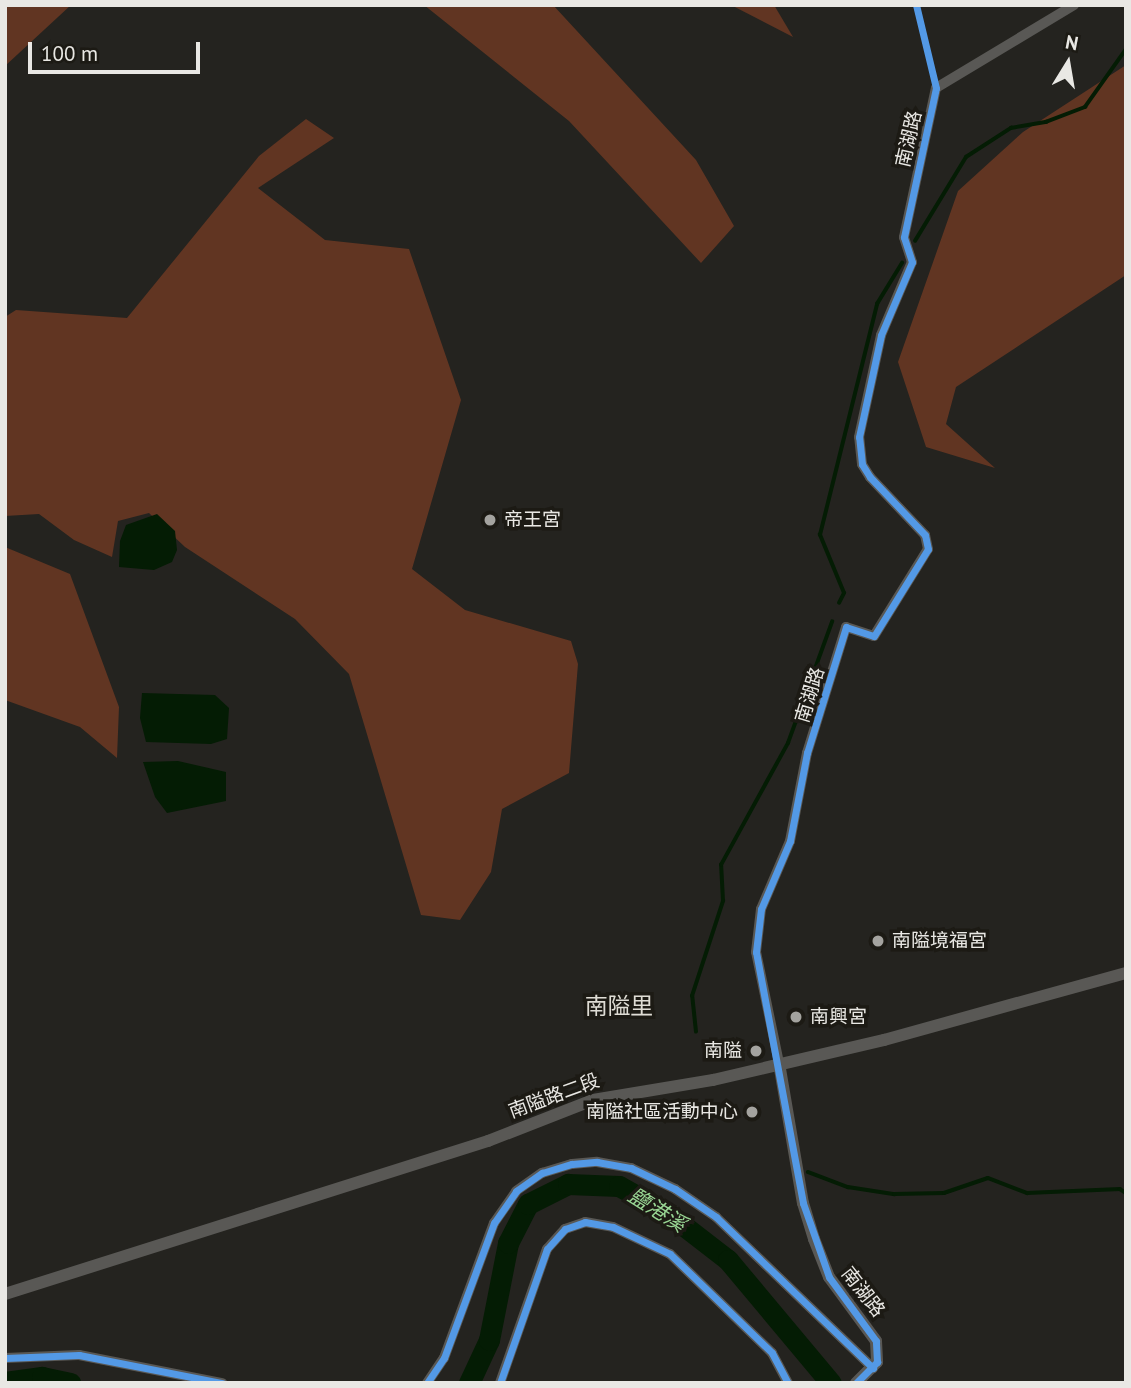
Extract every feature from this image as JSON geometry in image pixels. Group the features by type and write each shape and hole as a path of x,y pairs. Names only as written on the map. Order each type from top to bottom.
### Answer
{"street":[{"name":"南湖路","path":"873,1368 877,1362 874,1332 829,1277 803,1203 779,1063 756,952 761,909 790,841 807,753 846,627 874,636 928,549 925,535 870,478 862,464 859,437 881,335 912,262 904,237 936,88 1074,5"},
{"name":"南隘路二段","path":"5,1294 488,1141 593,1100 713,1080 884,1040 1126,973"},
{"path":"426,1383 449,1347 494,1223 516,1191 542,1173 572,1164 597,1162 631,1168 675,1189 716,1217 873,1368 856,1383"},
{"path":"500,1383 547,1249 565,1229 585,1222 613,1227 670,1254 772,1353 788,1383"},
{"path":"5,1358 79,1355 222,1383"}],"shaded area":[{"path":"5,5 71,5 5,66"},
{"path":"424,5 553,5 696,160 734,226 701,263 569,121"},
{"path":"731,5 774,5 793,37"},
{"path":"1126,65 1126,275 956,387 946,424 995,468 926,447 898,362 958,191 1023,132"},
{"path":"306,119 334,138 258,188 325,240 409,249 461,400 412,569 465,610 571,641 578,664 569,773 502,809 491,872 460,920 421,915 349,674 295,619 185,547 149,513 118,521 112,557 74,540 39,514 5,516 5,317 16,310 127,318 259,156"},
{"path":"157,514 175,531 177,550 172,562 154,570 119,567 120,541 126,525"},
{"path":"5,547 70,574 119,707 117,758 80,727 5,700"},
{"path":"142,693 215,695 229,708 227,739 211,744 146,742 140,718"},
{"path":"178,761 226,772 226,801 167,813 155,797 143,762"}],"waterway":[{"path":"915,241 966,157 1011,128 1046,122 1085,107 1126,49"},
{"path":"839,603 844,593 820,535 877,304 902,263"},
{"path":"696,1032 692,996 723,901 721,865 788,743 832,622"},
{"path":"808,1172 848,1187 894,1194 944,1193 988,1178 1027,1193 1120,1189 1126,1193"},
{"name":"鹽港溪","path":"469,1383 489,1340 508,1243 528,1204 568,1184 619,1186 666,1212 728,1260 831,1383"},
{"name":"鹽港溪","path":"5,1382 42,1377 70,1383"}],"cycle path":[{"path":"856,1383 877,1362 876,1341 829,1277 803,1203 756,952 761,909 790,841 807,753 846,627 874,636 928,549 925,535 870,477 862,464 859,437 881,335 912,262 904,237 936,88 916,5"},
{"path":"427,1383 444,1358 494,1223 516,1191 542,1173 572,1164 597,1162 631,1168 675,1189 716,1217 873,1368"},
{"path":"500,1383 547,1249 565,1229 585,1222 613,1227 670,1254 772,1353 788,1383"},
{"path":"5,1358 79,1355 222,1383"}],"place":[{"name":"帝王宮","path":"490,520"},
{"name":"南隘境福宮","path":"878,941"},
{"name":"南興宮","path":"796,1017"},
{"name":"南隘","path":"756,1051"},
{"name":"南隘社區活動中心","path":"752,1112"}],"district":[{"name":"南隘里","path":"619,1006"}]}
